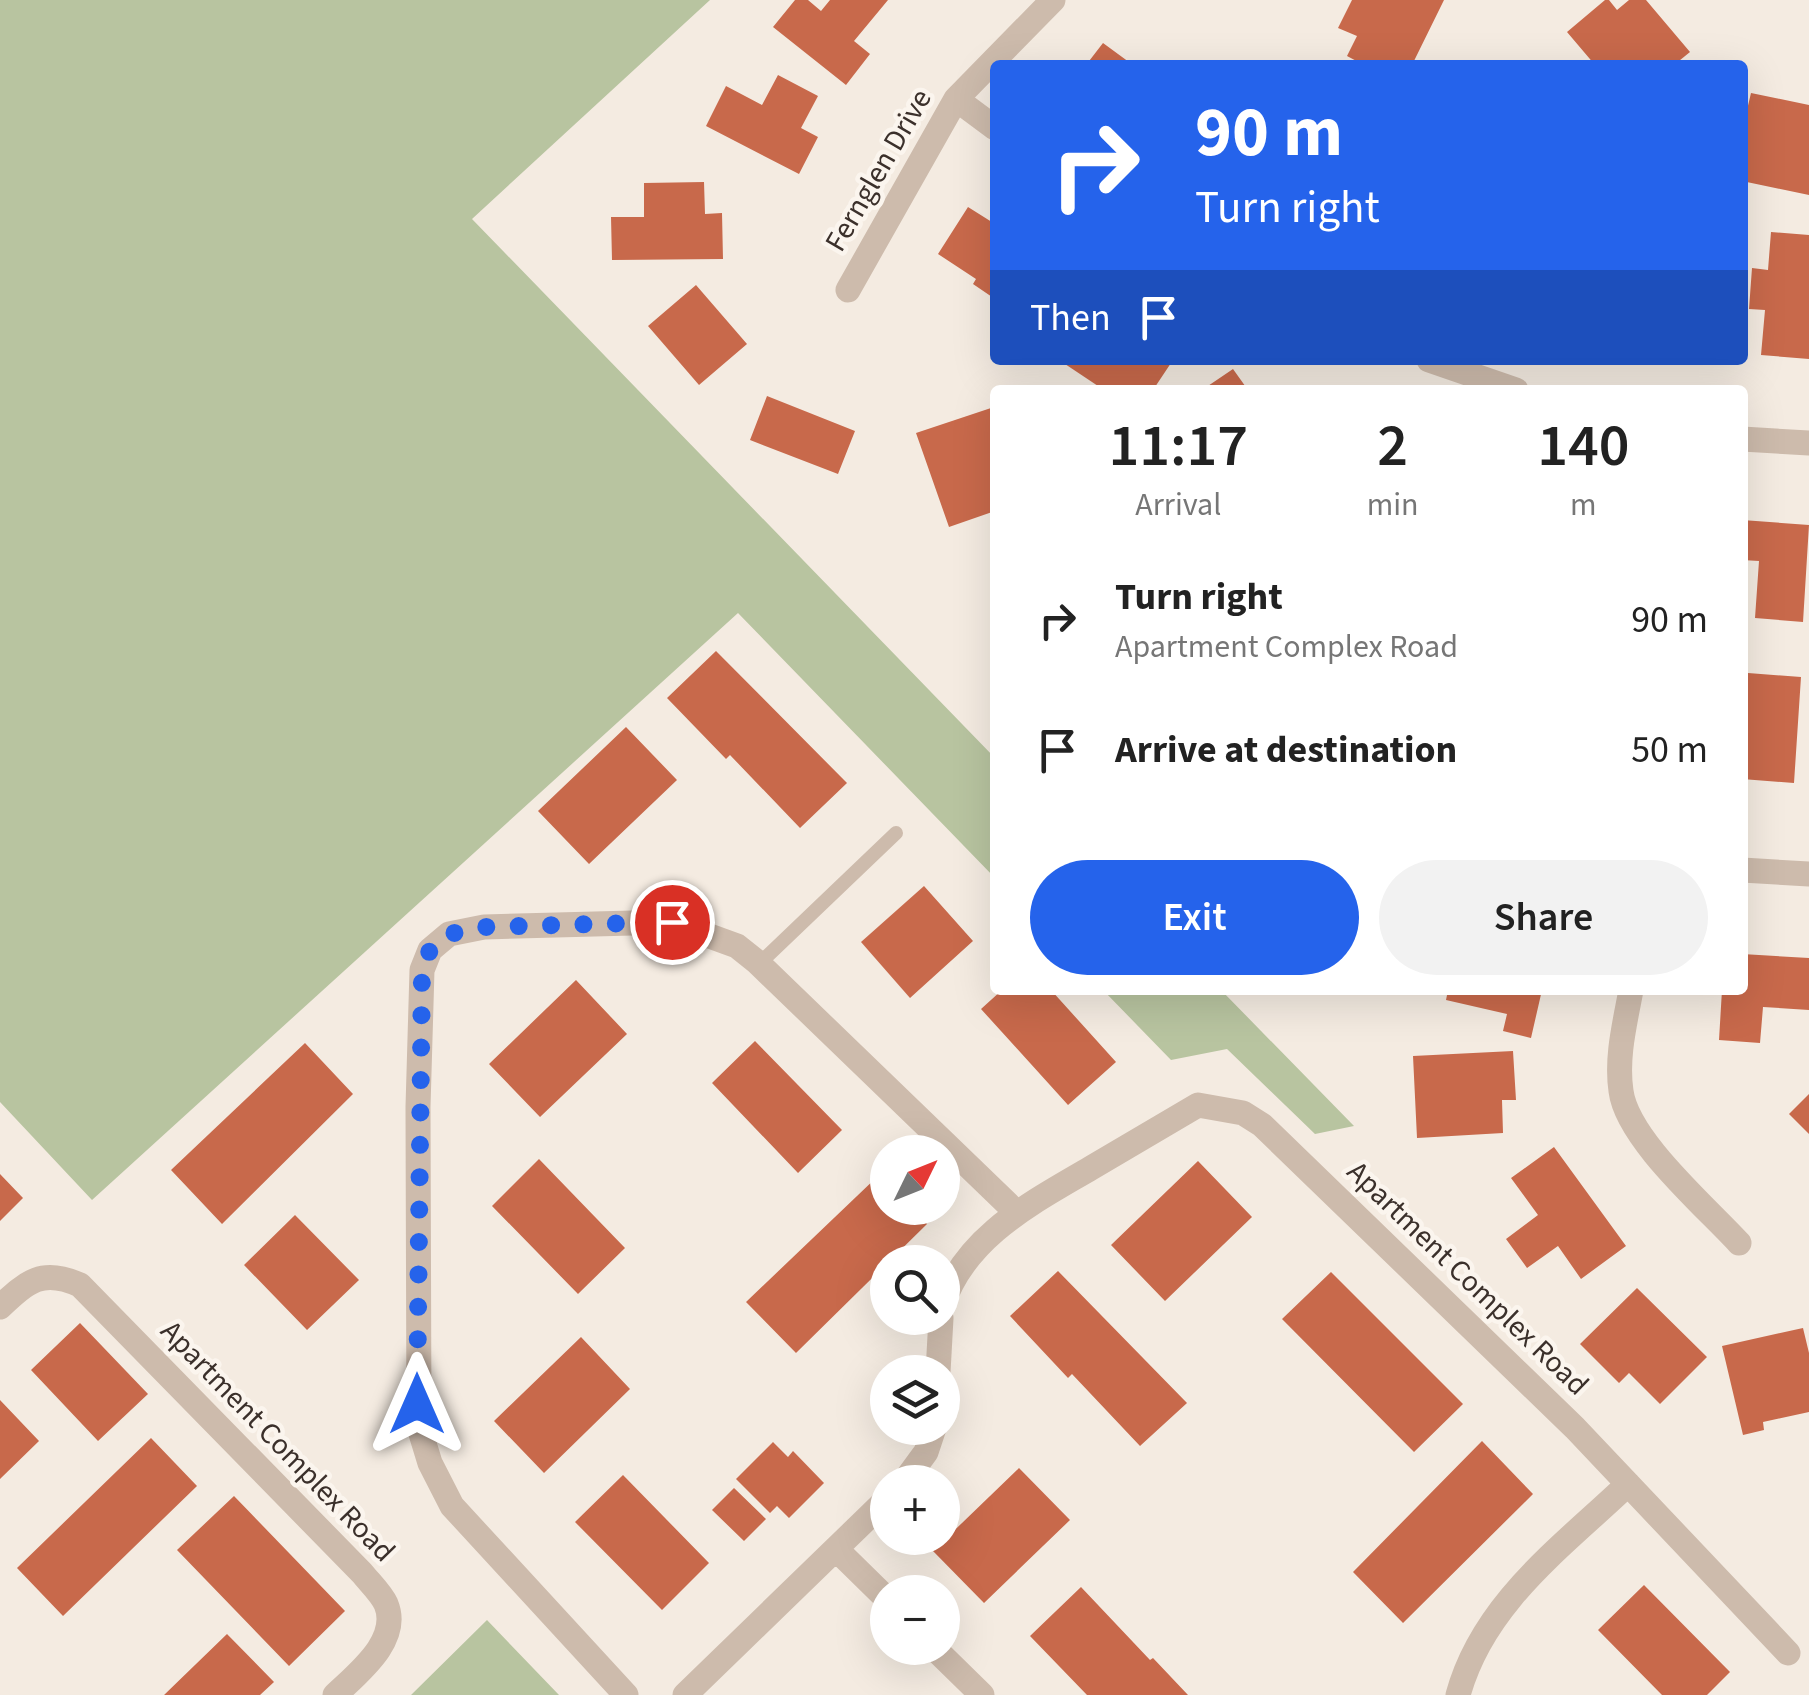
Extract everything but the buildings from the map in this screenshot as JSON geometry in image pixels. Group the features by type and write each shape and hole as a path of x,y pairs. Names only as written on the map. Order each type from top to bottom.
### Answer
{"street":[{"name":"Fernglen Drive","path":"994,60 1053,0"},
{"name":"Fernglen Drive","path":"848,290 956,99 990,64"},
{"path":"956,99 990,124"},
{"path":"1444,365 1502,385"},
{"path":"1748,439 1809,443"},
{"path":"1748,870 1809,874"},
{"path":"626,1695 452,1506 430,1463 419,1427 422,970 430,950 449,934 484,927 672,922 737,946 1016,1212"},
{"path":"1630,995 1619,1058 1621,1094 1628,1115 1640,1137 1739,1242"},
{"name":"Apartment Complex Road","path":"960,1270 1016,1212 1198,1105 1243,1113 1262,1124 1436,1291 1788,1652"},
{"name":"Apartment Complex Road","path":"0,1307 28,1280 60,1276 80,1284 336,1545 386,1602 390,1621 376,1655 336,1695"},
{"path":"1458,1695 1480,1638 1502,1604 1628,1484"},
{"path":"684,1695 870,1516"},
{"path":"836,1549 870,1582"},
{"path":"951,1665 982,1695"}],"lane":[{"path":"759,964 896,833"}],"green space":[{"path":"0,0 710,0 472,219 990,753 990,873 738,613 92,1200 0,1102"},
{"path":"1108,995 1226,995 1354,1126 1315,1134 1227,1049 1171,1060"},
{"path":"487,1620 559,1695 411,1695"}],"route":[{"path":"417,1404 418,1106 422,970 430,950 449,934 484,927 672,922"}]}
